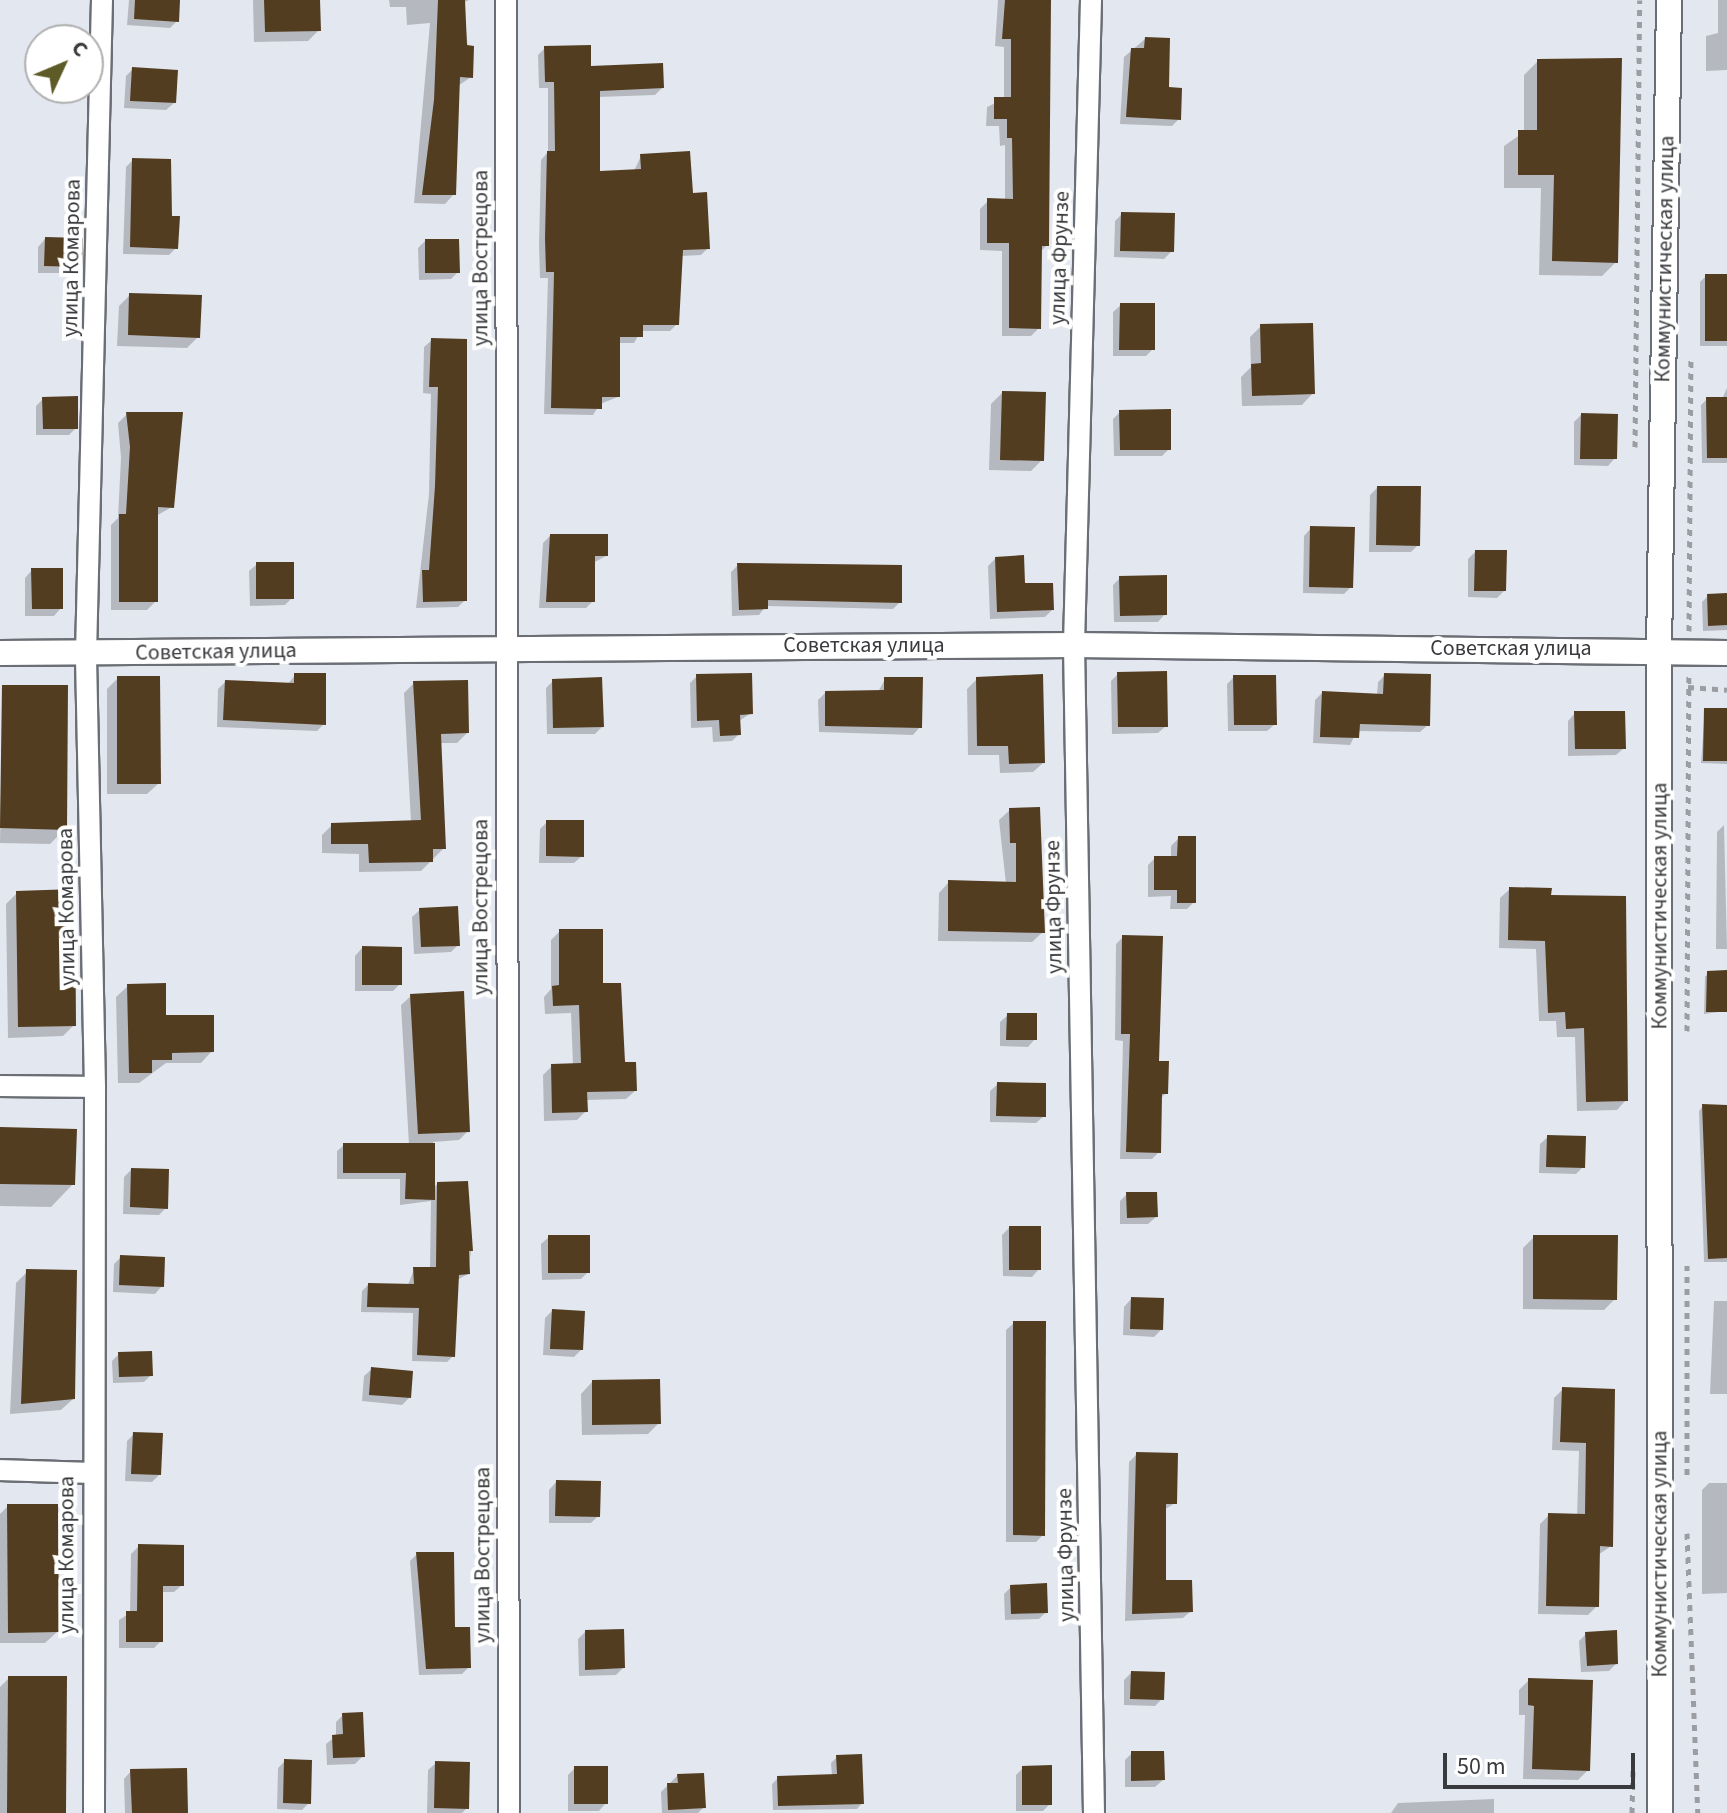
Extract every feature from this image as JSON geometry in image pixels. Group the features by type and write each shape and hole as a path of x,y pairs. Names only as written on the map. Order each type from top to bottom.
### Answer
{"street":[{"name":"улица Комарова","path":"94,1813 91,1473 95,1087 86,654 102,0"},
{"name":"улица Вострецова","path":"506,0 504,647 509,1813"},
{"name":"улица Фрунзе","path":"1091,0 1074,645 1094,1813"},
{"name":"Коммунистическая улица","path":"1660,1813 1659,651 1669,0"},
{"name":"Советская улица","path":"0,653 1074,645 1727,653"},
{"path":"0,1086 95,1087"},
{"path":"0,1470 91,1473"}],"path":[{"path":"1635,462 1640,0"},
{"path":"1686,1047 1691,349"},
{"path":"1687,1251 1687,1483"},
{"path":"1687,1528 1698,1813"}],"building":[{"path":"135,0 180,0 179,22 134,19"},
{"path":"264,0 320,0 321,31 265,32"},
{"path":"438,0 465,0 467,45 474,46 473,78 460,77 456,195 422,195 434,100"},
{"path":"1005,0 1051,0 1049,246 1042,246 1041,329 1009,328 1009,243 987,243 987,198 1013,199 1012,138 1007,138 1007,119 994,119 994,97 1011,97 1011,39 1002,39"},
{"path":"1145,37 1170,38 1169,87 1182,88 1181,120 1126,117 1131,48 1144,48"},
{"path":"591,45 591,66 663,63 664,88 600,91 600,171 641,169 640,154 690,151 693,193 707,192 710,249 683,250 679,325 643,325 643,337 620,337 620,397 602,397 602,409 551,408 554,272 546,272 545,238 547,151 555,151 554,82 545,82 544,46"},
{"path":"1622,58 1618,263 1552,261 1554,175 1518,175 1518,130 1537,130 1537,59"},
{"path":"132,67 178,70 176,103 130,101"},
{"path":"132,158 171,159 172,216 180,216 178,249 130,247"},
{"path":"1121,212 1175,213 1174,252 1120,251"},
{"path":"45,237 83,238 82,267 44,266"},
{"path":"425,239 459,239 460,273 425,273"},
{"path":"1705,274 1727,274 1727,341 1705,341"},
{"path":"129,293 202,295 200,338 128,335"},
{"path":"1120,303 1155,303 1155,350 1119,350"},
{"path":"1313,323 1315,394 1252,396 1251,364 1261,363 1260,324"},
{"path":"431,338 467,339 467,601 423,602 422,570 429,570 435,486 438,387 429,387"},
{"path":"1002,391 1046,392 1044,461 1000,460"},
{"path":"78,396 78,429 43,429 42,397"},
{"path":"1706,397 1727,397 1727,458 1707,458"},
{"path":"1171,409 1171,450 1120,450 1119,410"},
{"path":"126,412 183,412 174,508 158,507 158,602 119,602 119,514 126,514 130,447"},
{"path":"1581,413 1618,414 1617,459 1580,459"},
{"path":"1377,486 1421,486 1420,546 1376,545"},
{"path":"1310,526 1355,527 1353,588 1309,587"},
{"path":"550,534 608,534 608,556 595,556 595,602 546,602"},
{"path":"1475,550 1507,550 1506,591 1474,591"},
{"path":"1024,555 1025,583 1053,583 1054,610 997,612 995,557"},
{"path":"256,562 294,562 294,599 256,599"},
{"path":"737,563 902,565 902,603 768,600 768,609 739,610"},
{"path":"31,568 63,568 63,609 32,609"},
{"path":"1167,575 1167,615 1120,616 1119,576"},
{"path":"1727,593 1727,625 1708,626 1707,594"},
{"path":"1167,671 1168,727 1118,727 1117,672"},
{"path":"294,673 326,673 326,725 223,720 225,680 294,683"},
{"path":"752,673 753,714 740,715 741,735 720,736 719,720 697,721 696,674"},
{"path":"1384,673 1431,674 1430,726 1360,724 1359,738 1320,737 1322,691 1383,694"},
{"path":"1043,674 1045,763 1009,764 1008,746 977,746 976,677"},
{"path":"1233,675 1276,675 1277,725 1234,725"},
{"path":"117,676 160,676 161,784 117,784"},
{"path":"602,677 604,727 553,728 552,679"},
{"path":"884,677 923,677 922,728 825,726 825,691 884,690"},
{"path":"468,680 469,733 441,734 446,849 433,849 433,862 369,863 368,844 331,844 331,823 421,820 413,681"},
{"path":"2,685 68,685 67,830 0,828"},
{"path":"1704,708 1727,708 1727,761 1703,761"},
{"path":"1574,711 1625,711 1626,749 1575,749"},
{"path":"1040,807 1045,933 948,931 948,880 1016,882 1016,843 1010,843 1009,808"},
{"path":"546,820 584,820 584,857 546,856"},
{"path":"1178,836 1196,836 1196,903 1177,903 1177,890 1154,890 1154,856 1177,856"},
{"path":"1509,887 1552,888 1551,895 1626,896 1628,1101 1586,1102 1584,1028 1566,1029 1565,1012 1548,1013 1545,941 1508,940"},
{"path":"75,889 76,1026 18,1027 16,891"},
{"path":"458,906 460,946 421,947 419,908"},
{"path":"559,929 603,929 603,983 621,983 625,1062 636,1062 637,1091 587,1092 588,1112 552,1113 551,1064 581,1063 579,1005 553,1006 552,986 559,985"},
{"path":"1122,935 1163,936 1159,1061 1169,1061 1168,1094 1162,1094 1161,1153 1126,1152 1130,1034 1121,1034"},
{"path":"362,946 402,947 402,985 362,985"},
{"path":"1727,970 1727,1012 1706,1012 1707,971"},
{"path":"166,983 166,1015 214,1015 214,1052 172,1053 172,1060 152,1060 152,1073 129,1073 127,984"},
{"path":"464,991 470,1132 418,1134 410,994"},
{"path":"1007,1013 1037,1013 1037,1040 1006,1040"},
{"path":"997,1082 1046,1083 1046,1117 996,1116"},
{"path":"1702,1104 1727,1105 1727,1258 1708,1259"},
{"path":"0,1127 77,1129 75,1185 0,1184"},
{"path":"1547,1135 1586,1136 1585,1168 1546,1167"},
{"path":"343,1143 435,1143 435,1200 405,1199 406,1173 343,1173"},
{"path":"131,1168 169,1169 168,1209 130,1207"},
{"path":"468,1181 473,1251 469,1251 470,1274 459,1275 455,1357 417,1355 419,1308 367,1307 368,1283 414,1284 413,1267 436,1267 437,1182"},
{"path":"1126,1192 1157,1192 1158,1217 1127,1218"},
{"path":"1009,1226 1041,1226 1041,1270 1009,1270"},
{"path":"548,1235 590,1235 590,1273 548,1273"},
{"path":"1533,1235 1618,1235 1617,1300 1533,1299"},
{"path":"120,1255 165,1257 164,1287 119,1285"},
{"path":"26,1269 77,1270 75,1399 21,1404"},
{"path":"1131,1297 1164,1298 1163,1330 1130,1329"},
{"path":"552,1309 585,1311 583,1350 550,1349"},
{"path":"1013,1321 1046,1321 1045,1536 1013,1535"},
{"path":"152,1351 153,1376 119,1377 118,1352"},
{"path":"371,1367 413,1371 411,1398 369,1395"},
{"path":"660,1379 661,1424 592,1425 592,1380"},
{"path":"1562,1387 1615,1389 1613,1547 1600,1546 1599,1607 1546,1606 1548,1513 1585,1514 1586,1443 1560,1442"},
{"path":"133,1432 163,1433 161,1475 131,1474"},
{"path":"1136,1452 1178,1453 1177,1504 1166,1504 1166,1580 1192,1580 1193,1612 1132,1614"},
{"path":"556,1480 601,1481 600,1517 555,1516"},
{"path":"7,1504 58,1504 59,1632 8,1633"},
{"path":"138,1544 184,1545 184,1586 163,1586 163,1642 126,1642 126,1611 137,1611"},
{"path":"416,1552 454,1552 455,1627 470,1627 471,1668 426,1669"},
{"path":"1047,1583 1048,1613 1011,1614 1010,1585"},
{"path":"624,1629 625,1668 585,1670 585,1630"},
{"path":"1617,1630 1618,1664 1587,1666 1585,1632"},
{"path":"1131,1671 1165,1672 1164,1700 1130,1699"},
{"path":"8,1676 67,1676 66,1813 7,1813"},
{"path":"1528,1678 1593,1680 1590,1771 1532,1769 1534,1706 1528,1705"},
{"path":"363,1712 365,1757 333,1758 332,1735 343,1734 342,1713"},
{"path":"1131,1751 1164,1751 1165,1780 1131,1781"},
{"path":"862,1754 864,1804 778,1806 777,1776 837,1774 836,1755"},
{"path":"284,1759 312,1760 311,1804 283,1803"},
{"path":"435,1761 470,1762 469,1809 434,1808"},
{"path":"1052,1765 1052,1805 1022,1805 1022,1766"},
{"path":"574,1766 608,1766 608,1804 574,1804"},
{"path":"187,1768 188,1813 132,1813 130,1769"},
{"path":"704,1773 706,1808 668,1810 667,1783 678,1783 677,1774"}]}
